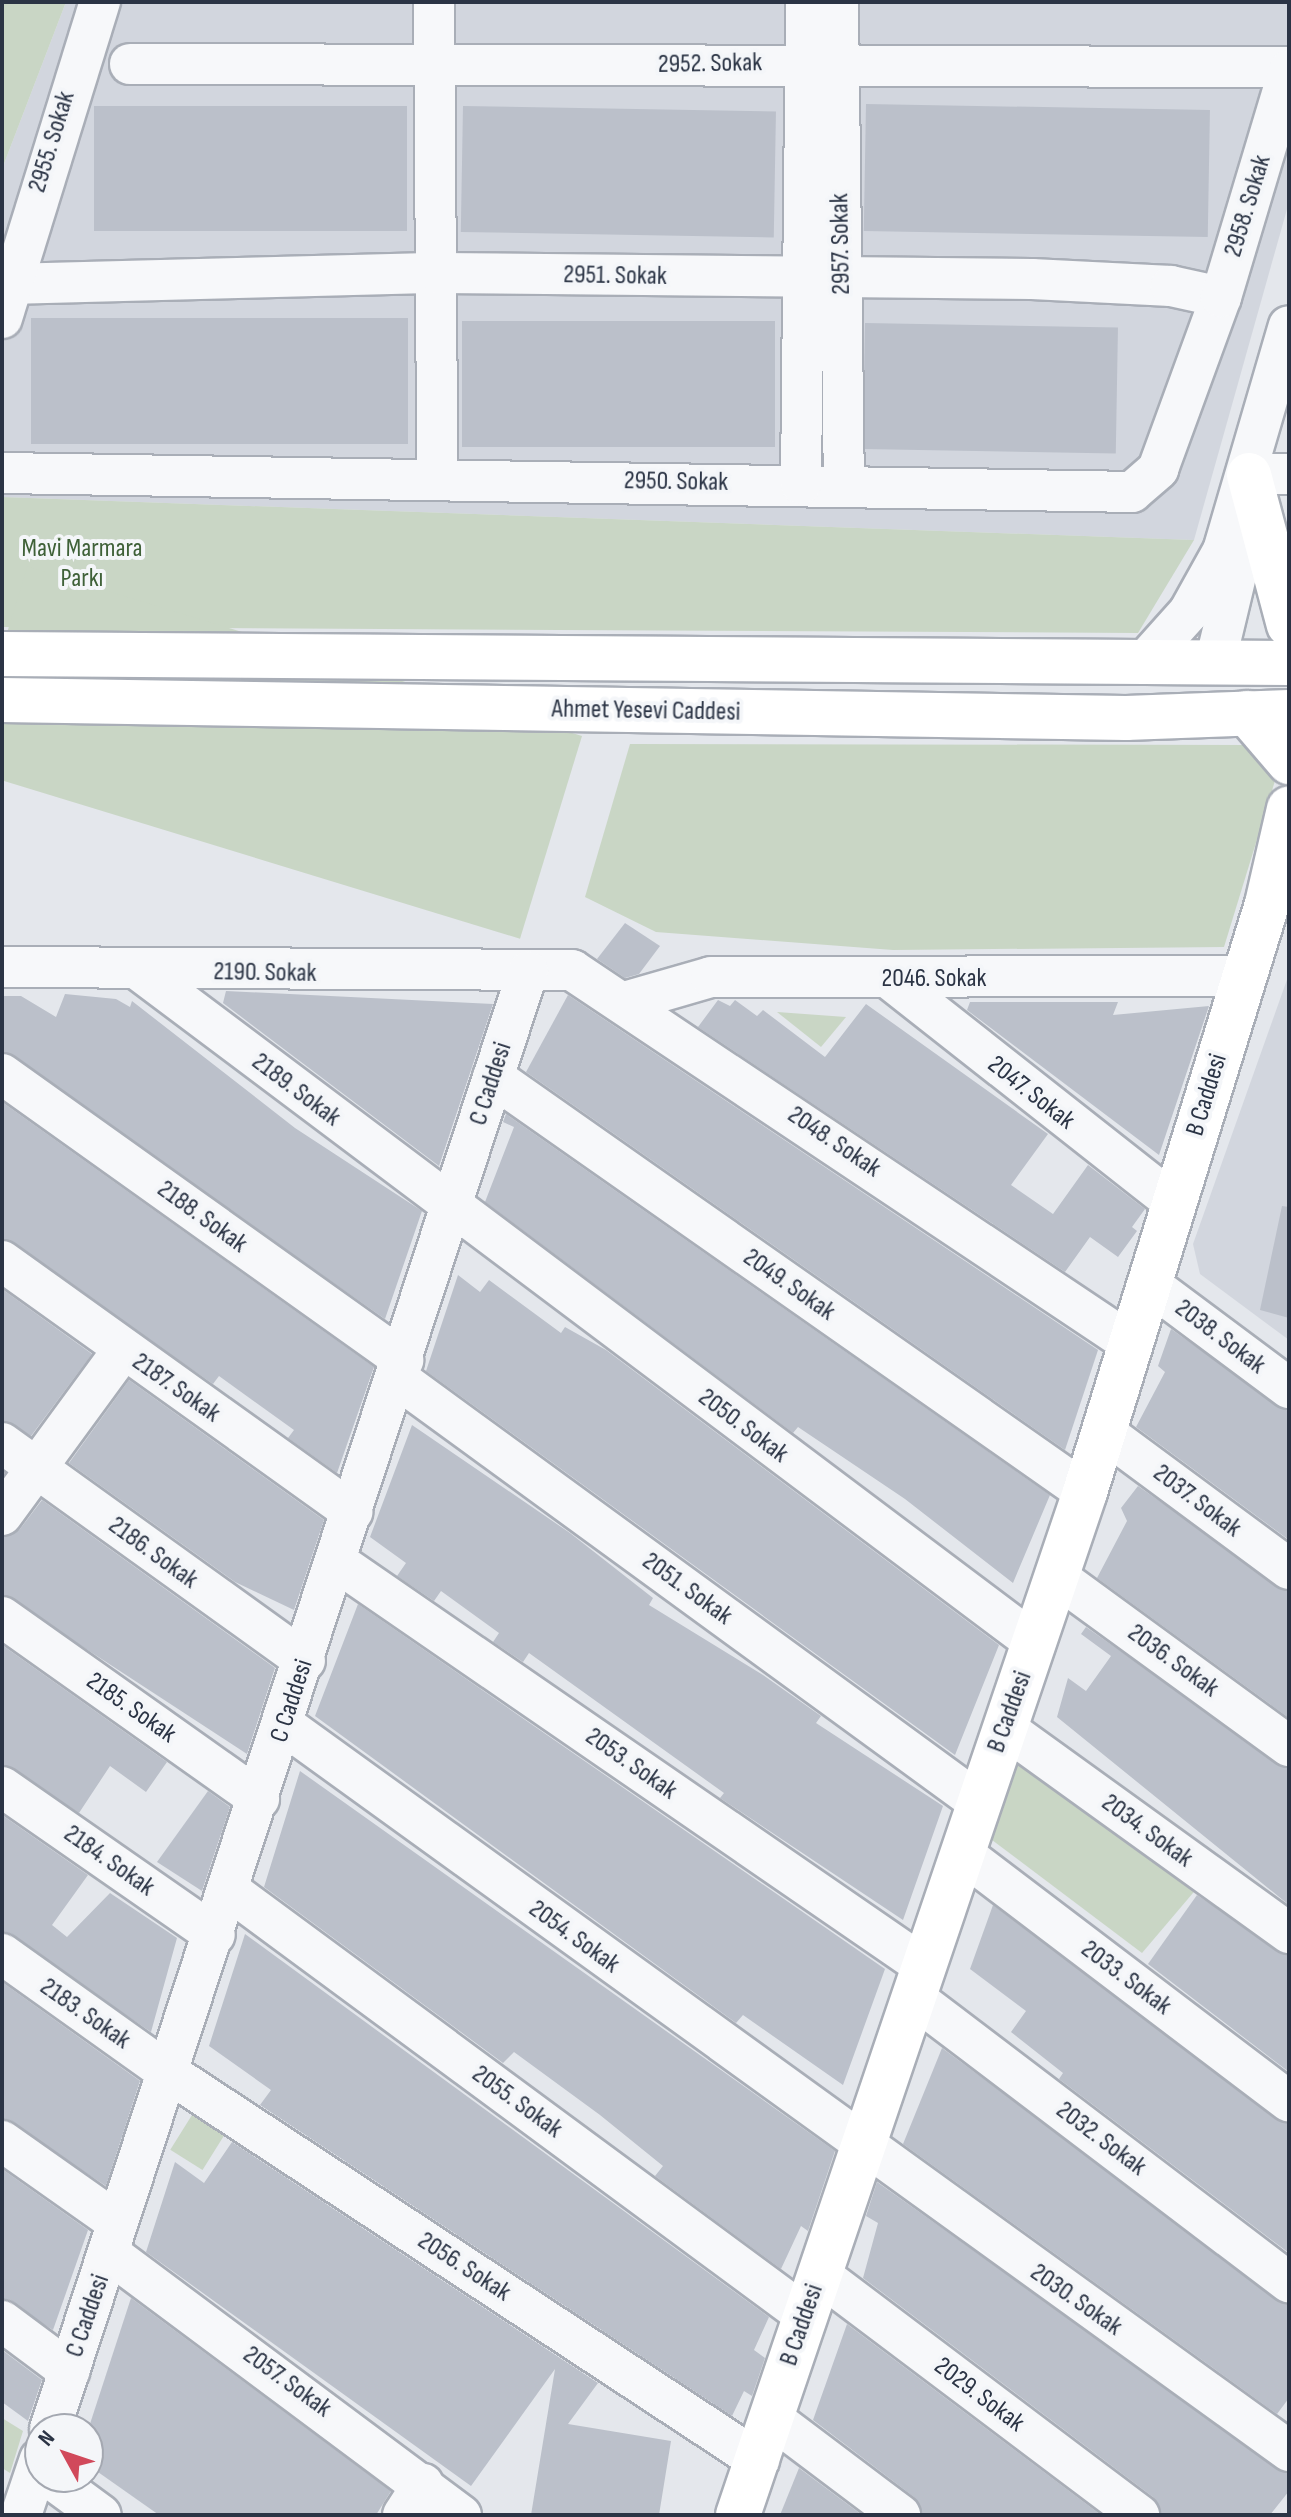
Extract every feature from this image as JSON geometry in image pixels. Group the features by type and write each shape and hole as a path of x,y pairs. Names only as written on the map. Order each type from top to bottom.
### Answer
{"main road":[{"path":"1269,474 1289,625"},
{"name":"Ahmet Yesevi Caddesi","path":"2,654 1289,663"},
{"path":"2,664 321,668 336,655"},
{"path":"1126,718 1191,687 1215,663"},
{"name":"Ahmet Yesevi Caddesi","path":"2,700 1126,718 1268,713"},
{"path":"1268,713 1289,762"},
{"name":"B Caddesi","path":"738,2515 759,2461 770,2417 963,1854 977,1801 1006,1729 1035,1643 1130,1343 1152,1286 1174,1203 1267,904 1289,809"},
{"name":"B Caddesi","path":"1267,904 1289,865"}],"street":[{"name":"2955. Sokak","path":"5,301 100,2"},
{"path":"434,2 439,273 437,477"},
{"name":"2957. Sokak","path":"806,2 822,63 824,280 844,486"},
{"name":"2957. Sokak","path":"822,63 838,2"},
{"name":"2952. Sokak","path":"130,64 434,67 822,63 1289,68"},
{"name":"2958. Sokak","path":"1221,297 1289,68"},
{"name":"2951. Sokak","path":"5,301 439,273 1171,286 1221,297"},
{"name":"2957. Sokak","path":"801,484 824,280"},
{"name":"2950. Sokak","path":"2,473 437,477 1132,492 1158,469 1221,297"},
{"path":"1215,663 1269,474 1289,326"},
{"path":"1146,660 1202,593 1269,474"},
{"name":"2190. Sokak","path":"2,967 140,971 528,971"},
{"name":"2048. Sokak","path":"528,971 572,970 628,1001 1130,1343"},
{"name":"2189. Sokak","path":"140,971 451,1210"},
{"name":"C Caddesi","path":"55,2413 305,1661 528,971"},
{"name":"2046. Sokak","path":"628,1001 711,977 891,980 1243,976"},
{"name":"2047. Sokak","path":"891,980 1174,1203"},
{"name":"2188. Sokak","path":"2,1074 400,1369"},
{"name":"2049. Sokak","path":"493,1077 1085,1492"},
{"name":"2050. Sokak","path":"451,1210 1035,1643"},
{"name":"2187. Sokak","path":"2,1261 122,1351 352,1512"},
{"name":"2038. Sokak","path":"1152,1286 1289,1388"},
{"path":"2,1515 122,1351"},
{"name":"2051. Sokak","path":"400,1369 977,1801"},
{"name":"2037. Sokak","path":"1104,1432 1289,1569"},
{"name":"2186. Sokak","path":"2,1443 305,1661"},
{"name":"2053. Sokak","path":"337,1562 919,1982"},
{"name":"2036. Sokak","path":"1057,1577 1289,1746"},
{"name":"2185. Sokak","path":"2,1617 259,1799"},
{"name":"2054. Sokak","path":"284,1725 863,2149"},
{"name":"2034. Sokak","path":"1006,1729 1289,1933"},
{"name":"2184. Sokak","path":"2,1787 215,1935"},
{"name":"2033. Sokak","path":"963,1854 1289,2101"},
{"name":"2055. Sokak","path":"229,1890 805,2315"},
{"name":"2183. Sokak","path":"2,1954 169,2073"},
{"name":"2032. Sokak","path":"919,1982 1289,2282"},
{"name":"2056. Sokak","path":"169,2073 759,2461"},
{"name":"2057. Sokak","path":"2,2141 413,2499 461,2515"},
{"name":"2030. Sokak","path":"863,2149 1289,2451"},
{"name":"2029. Sokak","path":"819,2274 1139,2515"},
{"path":"2,2321 69,2371"},
{"path":"770,2417 900,2515"},
{"path":"53,2493 101,2515"}],"shaded area":[{"path":"66,2 1289,2 1289,202 1194,540 2,497 2,169"},
{"path":"1289,974 1289,1340 1200,1274 1193,1244"}],"green space":[{"path":"2,2 66,2 2,169"},
{"name":"Mavi Marmara Parkı","path":"2,497 1194,540 1138,633 2,627"},
{"path":"27,566 582,736 520,939 2,780 2,649"},
{"path":"630,744 1250,745 1278,771 1224,947 893,950 656,932 585,897"},
{"path":"777,1012 846,1017 821,1047"},
{"path":"1009,1740 1204,1880 1142,1953 980,1831"},
{"path":"192,2115 224,2135 202,2170 170,2150"},
{"path":"2,2418 23,2431 10,2473 2,2468"}],"building":[{"path":"866,104 1210,110 1208,237 864,231"},
{"path":"94,106 407,106 407,231 94,231"},
{"path":"463,106 776,111 774,237 461,232"},
{"path":"31,318 408,318 408,444 31,444"},
{"path":"462,321 775,321 775,447 462,447"},
{"path":"865,323 1118,327 1116,453 863,449"},
{"path":"625,923 660,946 639,974 625,978 597,959"},
{"path":"226,991 493,1004 439,1166 223,1003"},
{"path":"65,994 116,999 130,1007 132,1001 295,1128 422,1211 385,1319 2,1051 2,996 21,996 56,1017"},
{"path":"568,995 1098,1350 1065,1450 526,1072"},
{"path":"718,1000 730,1006 735,1000 757,1016 763,1010 825,1057 866,1004 1048,1134 1011,1185 1053,1214 1088,1165 1145,1209 1132,1227 1137,1231 1118,1257 1090,1237 1065,1272 698,1027"},
{"path":"970,1002 1118,1002 1113,1015 1209,1006 1159,1155 967,1010"},
{"path":"2,1102 374,1367 337,1473 288,1438 294,1430 219,1376 213,1384 2,1238"},
{"path":"506,1114 1050,1495 1013,1583 905,1499 798,1427 793,1433 485,1202 514,1127 503,1122"},
{"path":"1282,1206 1289,1207 1289,1318 1260,1310"},
{"path":"458,1275 480,1292 489,1280 561,1333 565,1327 606,1350 999,1645 955,1755 426,1371"},
{"path":"2,1289 92,1354 31,1436 2,1420"},
{"path":"1171,1329 1289,1412 1289,1540 1136,1427 1165,1372 1158,1366"},
{"path":"129,1380 324,1520 294,1610 235,1582 69,1463"},
{"path":"412,1425 570,1533 653,1598 649,1605 763,1675 821,1716 816,1723 943,1806 903,1920 720,1798 724,1793 529,1653 523,1662 493,1642 499,1633 441,1591 434,1601 397,1576 406,1563 370,1537"},
{"path":"1138,1486 1289,1592 1289,1718 1097,1578 1127,1521 1121,1508"},
{"path":"42,1500 275,1668 247,1754 2,1594 2,1538 20,1529"},
{"path":"358,1604 885,1969 843,2085 743,2015 736,2023 315,1716"},
{"path":"1086,1627 1289,1769 1289,1905 1057,1717 1068,1678 1086,1691 1111,1656 1081,1634"},
{"path":"2,1645 167,1762 146,1792 110,1766 79,1813 2,1764"},
{"path":"300,1771 835,2151 808,2231 801,2226 781,2269 655,2176 663,2166 600,2115 514,2052 503,2063 264,1887"},
{"path":"208,1791 230,1807 202,1891 157,1862"},
{"path":"2,1815 88,1875 52,1925 67,1937 110,1893 177,1938 151,2032 2,1931"},
{"path":"1197,1895 1289,1956 1289,2072 1148,1964"},
{"path":"993,1905 1289,2124 1289,2253 1059,2079 1063,2073 1011,2032 1026,2011 970,1969"},
{"path":"245,1934 769,2317 754,2350 765,2358 752,2396 744,2391 732,2416 260,2105 271,2090 209,2046"},
{"path":"2,1982 140,2081 106,2186 2,2118"},
{"path":"942,2048 1289,2305 1289,2398 1277,2414 903,2144"},
{"path":"232,2142 598,2383 568,2424 671,2441 659,2515 531,2515 555,2369 471,2486 146,2252 175,2162 204,2183"},
{"path":"2,2169 88,2230 53,2330 2,2298"},
{"path":"877,2182 1289,2474 1289,2491 1270,2515 1162,2515 1153,2497 863,2278 878,2223 866,2216"},
{"path":"131,2298 391,2491 376,2515 159,2515 104,2476 104,2413 94,2413"},
{"path":"847,2324 1101,2515 923,2515 914,2497 813,2420"},
{"path":"2,2350 42,2380 31,2413 24,2413 24,2418 2,2402"},
{"path":"799,2468 862,2515 780,2515"}]}
